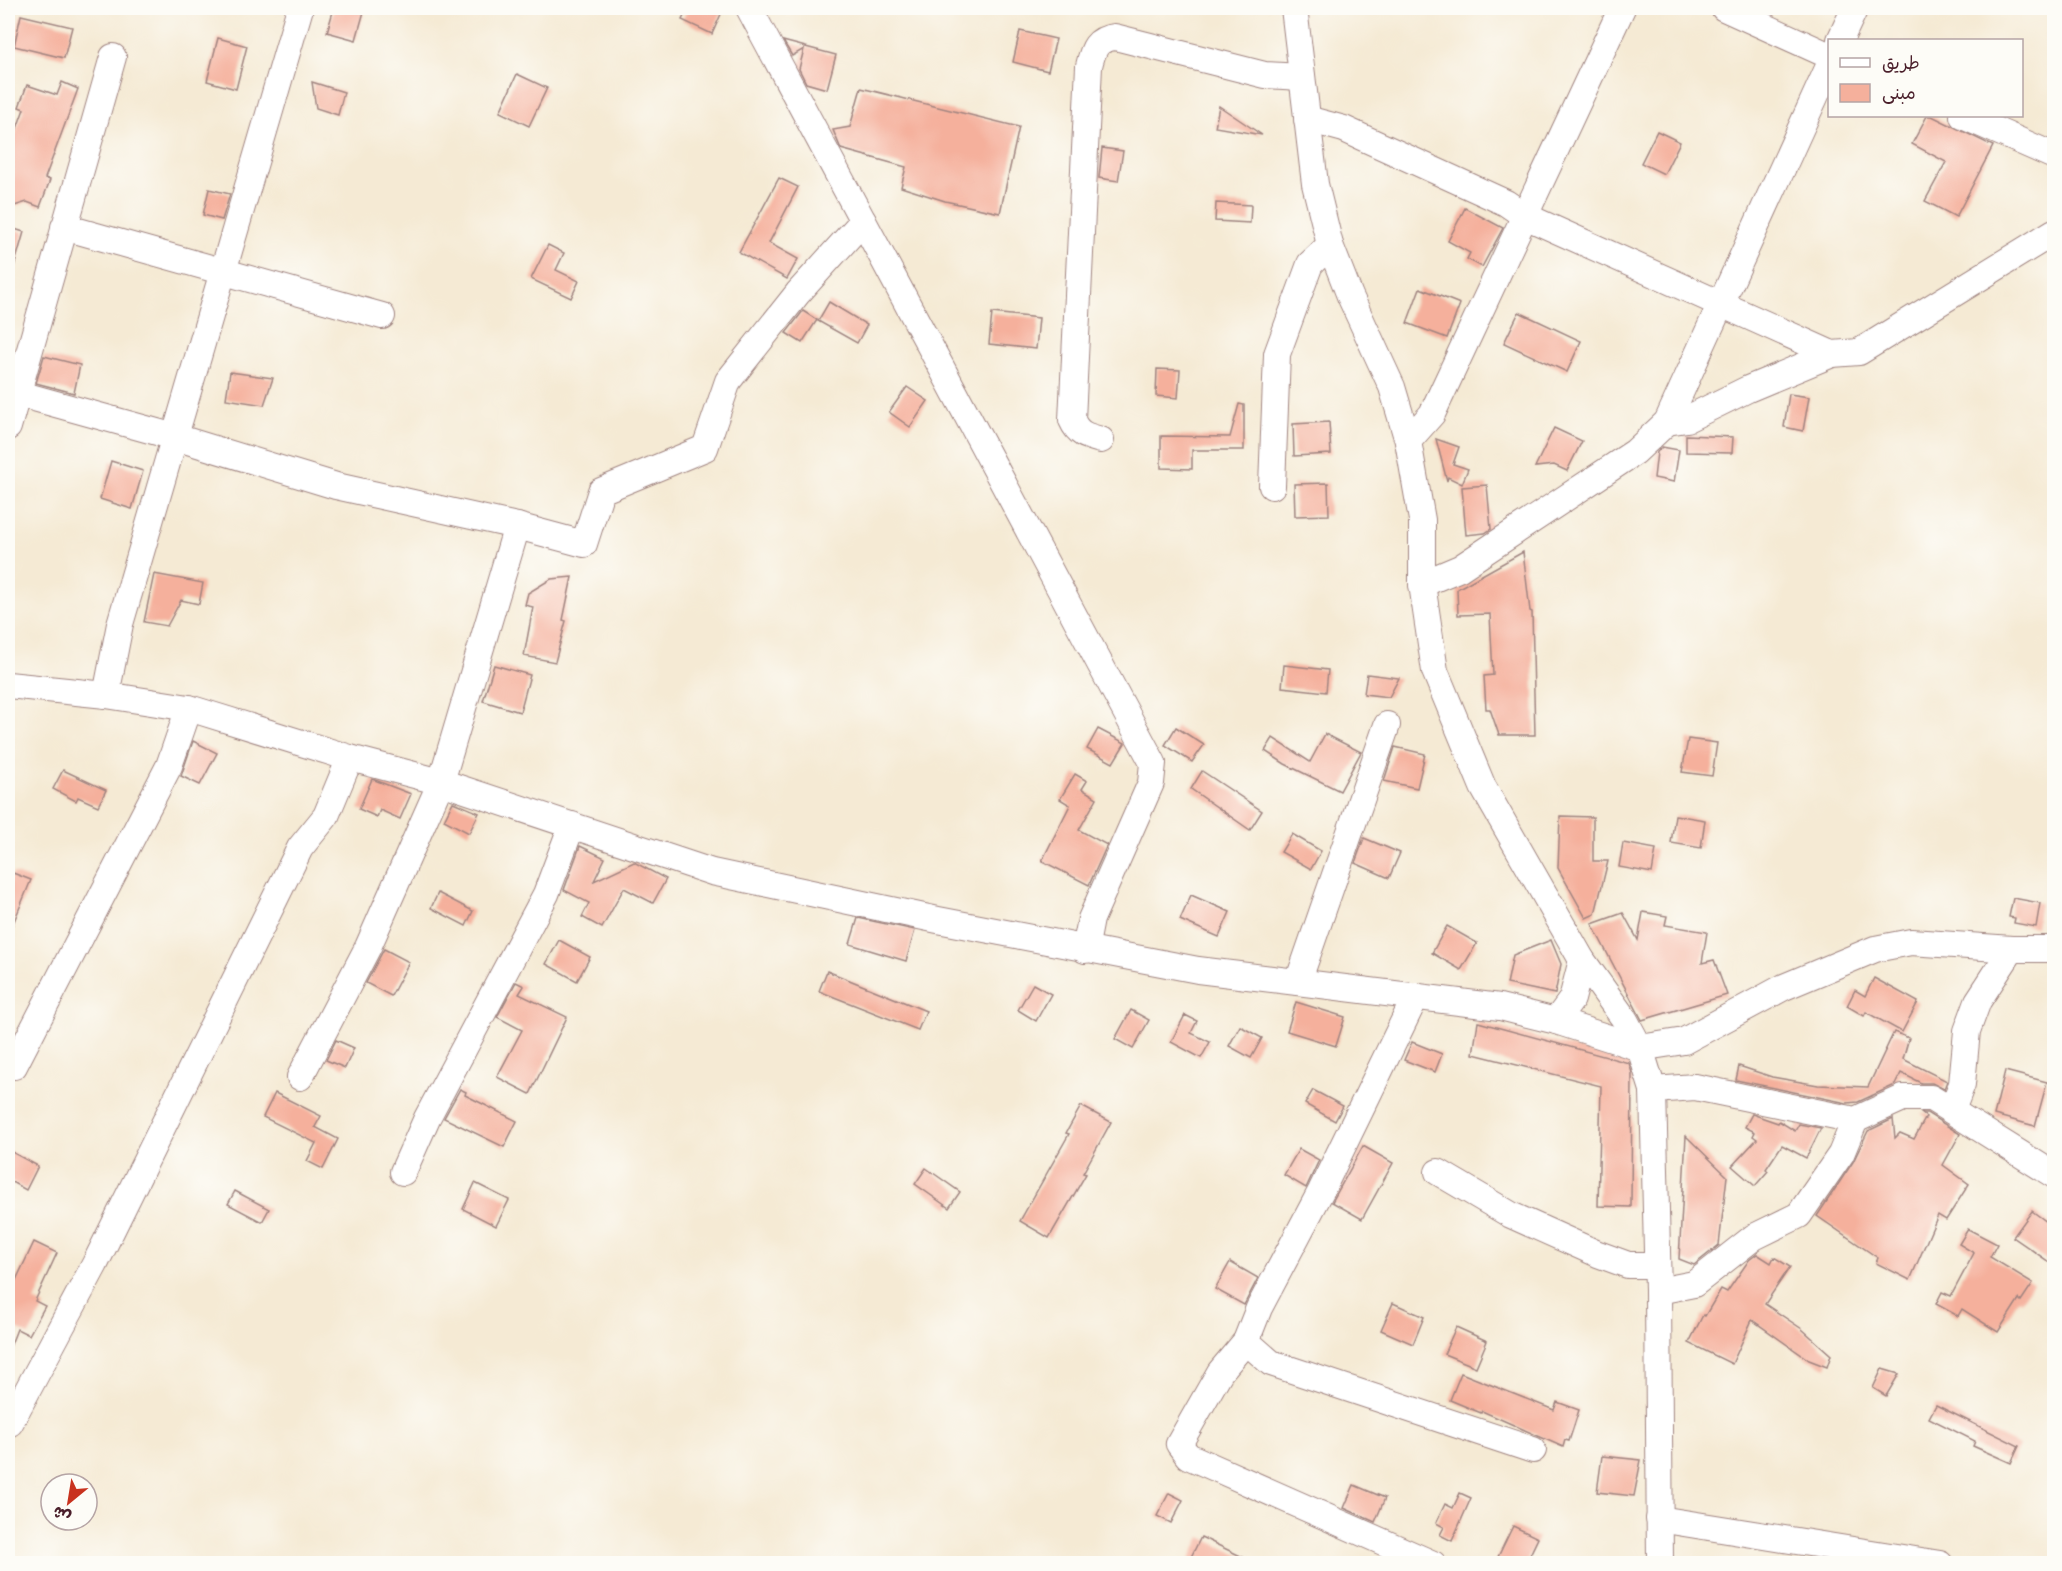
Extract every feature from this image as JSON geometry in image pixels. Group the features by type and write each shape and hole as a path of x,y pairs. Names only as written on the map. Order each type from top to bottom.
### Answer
{"street":[{"path":"106,695 120,624 176,437 221,270 300,8"},
{"path":"749,8 1153,763 1151,783 1091,919 1085,950"},
{"path":"1294,8 1315,184 1330,245 1350,296 1392,387 1408,441 1422,520 1422,584 1434,671 1454,724 1483,787 1582,960 1625,1020 1640,1048 1653,1090 1658,1291 1657,1449 1660,1563"},
{"path":"1408,441 1432,414 1622,8"},
{"path":"1724,8 1828,55"},
{"path":"1840,39 1855,8"},
{"path":"1101,440 1085,436 1076,430 1072,420 1089,66 1093,48 1103,38 1115,36 1265,75 1302,77"},
{"path":"8,427 113,57"},
{"path":"1422,584 1470,562 1635,452 1667,422 1828,68"},
{"path":"1965,117 2055,156"},
{"path":"1307,118 1344,129 1506,203 1526,216 1832,354"},
{"path":"16,393 176,437 336,486 517,526 584,544 601,491 705,448 728,381 798,293 863,221"},
{"path":"64,227 382,316"},
{"path":"1667,422 1687,419 1748,389 1832,354 1859,352 2055,232"},
{"path":"1272,486 1277,354 1310,264 1330,245"},
{"path":"300,1077 368,947 441,782 517,526"},
{"path":"8,686 106,695 189,708 350,758 441,782 712,872 1085,950 1198,970 1500,1007 1556,1021 1640,1048 1684,1041 1784,987 1875,949 1911,942 2012,949 2055,949"},
{"path":"14,1066 169,766 189,708"},
{"path":"1298,982 1387,726"},
{"path":"10,1423 95,1264 300,848 326,816 350,758"},
{"path":"403,1172 427,1118 546,894 572,825"},
{"path":"1952,1110 1962,1084 1967,1031 1978,1001 2012,949"},
{"path":"1556,1021 1572,999 1582,960"},
{"path":"1416,996 1322,1191 1258,1308 1246,1341 1220,1372 1179,1444 1188,1456 1433,1563"},
{"path":"1653,1090 1695,1087 1855,1120 1903,1098 1931,1098 2055,1175"},
{"path":"1658,1291 1694,1284 1754,1237 1798,1215 1841,1154 1855,1120"},
{"path":"1438,1173 1511,1215 1598,1254 1628,1265 1657,1265"},
{"path":"1246,1341 1271,1363 1533,1450"},
{"path":"1659,1519 1940,1563"}],"building":[{"path":"334,8 365,8 356,40 327,32"},
{"path":"688,8 713,8 722,12 712,34 682,20"},
{"path":"21,15 72,27 64,58 14,46"},
{"path":"1020,31 1056,39 1048,71 1013,62"},
{"path":"218,38 247,46 236,89 207,81"},
{"path":"783,41 836,55 827,89 806,83 799,69 804,49 792,56"},
{"path":"517,74 547,88 529,126 500,112"},
{"path":"62,82 78,89 45,178 50,180 40,207 27,202 8,208 8,153 24,109 19,107 27,85 57,95"},
{"path":"312,82 344,92 338,115 316,108"},
{"path":"861,88 1019,127 1000,213 945,201 901,187 906,167 841,149 833,130 850,127"},
{"path":"1219,106 1262,135 1215,127"},
{"path":"1926,117 1934,117 1993,146 1956,217 1925,201 1946,162 1912,144"},
{"path":"1657,131 1680,142 1664,174 1641,163"},
{"path":"1102,148 1123,151 1118,181 1099,178"},
{"path":"779,178 798,187 769,243 798,259 787,279 739,252"},
{"path":"209,189 230,194 222,220 203,215"},
{"path":"1216,203 1251,205 1250,223 1215,221"},
{"path":"1465,208 1503,228 1482,267 1467,259 1470,253 1448,241"},
{"path":"8,227 24,232 12,274 8,274"},
{"path":"548,245 564,253 556,270 579,281 571,298 531,279"},
{"path":"1420,288 1460,304 1447,338 1407,323"},
{"path":"829,302 867,325 857,343 818,321"},
{"path":"803,311 817,320 802,343 786,333"},
{"path":"1519,312 1581,341 1567,372 1504,343"},
{"path":"992,313 1039,318 1036,349 989,344"},
{"path":"44,356 80,365 74,393 36,383"},
{"path":"1157,369 1180,370 1178,398 1156,396"},
{"path":"230,372 273,378 264,405 226,399"},
{"path":"907,387 928,401 910,427 889,412"},
{"path":"1789,394 1809,397 1803,431 1784,427"},
{"path":"1239,404 1244,405 1244,450 1192,450 1192,469 1161,468 1161,436 1230,437"},
{"path":"1329,422 1331,454 1294,456 1293,424"},
{"path":"1554,428 1582,441 1567,471 1554,465 1535,467"},
{"path":"1686,435 1733,437 1732,453 1686,452"},
{"path":"1436,439 1459,447 1453,464 1468,469 1462,484 1448,477 1447,481"},
{"path":"1662,447 1679,450 1674,482 1654,478 1657,452"},
{"path":"111,461 143,471 132,509 100,499"},
{"path":"1328,483 1329,515 1295,516 1294,484"},
{"path":"1487,485 1491,529 1485,533 1466,535 1462,487"},
{"path":"1523,552 1530,611 1532,612 1535,735 1499,735 1490,709 1486,709 1484,676 1493,675 1490,614 1458,615 1457,589"},
{"path":"154,574 203,583 199,604 181,600 167,626 144,622"},
{"path":"572,577 563,620 566,621 555,662 524,656 533,607 525,605 528,593 551,579"},
{"path":"494,665 530,675 520,712 483,701"},
{"path":"1284,665 1328,670 1326,692 1282,687"},
{"path":"1367,674 1399,678 1389,697 1364,694"},
{"path":"1176,727 1204,745 1192,762 1165,745"},
{"path":"1098,729 1125,743 1113,763 1087,749"},
{"path":"1325,734 1361,752 1340,791 1285,764 1265,751 1273,738 1310,762"},
{"path":"1688,739 1717,743 1712,776 1682,772"},
{"path":"193,741 217,753 200,785 181,776"},
{"path":"1395,747 1425,754 1417,788 1384,781"},
{"path":"63,770 106,790 98,806 78,797 76,801 53,789"},
{"path":"1202,771 1262,811 1250,830 1191,789"},
{"path":"1075,774 1087,781 1082,789 1097,798 1079,830 1107,845 1089,885 1042,861 1070,805 1060,799"},
{"path":"372,779 411,794 400,819 380,810 377,817 359,809"},
{"path":"453,802 479,813 469,833 444,820"},
{"path":"1675,815 1705,820 1701,848 1671,843"},
{"path":"1560,816 1593,817 1593,861 1608,861 1595,914 1586,918 1558,868"},
{"path":"1292,834 1321,851 1311,869 1281,852"},
{"path":"1364,838 1400,853 1389,878 1355,863"},
{"path":"1623,843 1656,849 1652,873 1619,867"},
{"path":"580,846 605,858 594,881 634,862 666,879 653,903 624,888 602,928 582,917 589,903 564,890"},
{"path":"13,873 31,880 8,936 8,886"},
{"path":"438,893 473,911 466,926 431,908"},
{"path":"1191,895 1230,912 1219,937 1180,920"},
{"path":"2013,898 2040,903 2036,927 2014,923 2015,918 2009,917"},
{"path":"1643,912 1667,916 1665,925 1707,932 1702,963 1714,960 1727,995 1642,1020 1592,924 1623,913 1638,940"},
{"path":"858,918 915,930 906,961 850,944"},
{"path":"1447,926 1477,943 1461,970 1432,953"},
{"path":"559,940 590,957 577,981 546,964"},
{"path":"1551,940 1561,964 1555,994 1507,984 1513,955"},
{"path":"384,949 409,962 391,996 366,983"},
{"path":"827,971 926,1011 918,1030 819,991"},
{"path":"1874,978 1918,1002 1902,1032 1866,1012 1864,1016 1847,1006 1855,990 1865,996"},
{"path":"516,982 524,986 519,994 567,1017 530,1094 497,1077 522,1030 497,1017"},
{"path":"1033,984 1051,994 1036,1021 1018,1010"},
{"path":"1296,1002 1345,1017 1336,1046 1287,1031"},
{"path":"1131,1010 1149,1020 1133,1049 1115,1039"},
{"path":"1185,1015 1197,1021 1191,1033 1210,1042 1201,1058 1171,1042"},
{"path":"1478,1022 1629,1063 1632,1073 1631,1207 1598,1206 1601,1086 1473,1054"},
{"path":"1240,1026 1262,1038 1251,1058 1229,1046"},
{"path":"1894,1032 1909,1038 1903,1059 1947,1081 1944,1089 1932,1083 1921,1083 1901,1073 1895,1085 1858,1102 1847,1103 1736,1080 1739,1066 1772,1077 1818,1085 1868,1087"},
{"path":"336,1040 354,1048 345,1068 326,1060"},
{"path":"1412,1042 1442,1054 1435,1072 1404,1060"},
{"path":"2005,1071 2047,1082 2035,1126 1994,1115"},
{"path":"460,1089 466,1092 465,1095 517,1121 504,1147 444,1118"},
{"path":"1313,1090 1343,1106 1335,1121 1305,1104"},
{"path":"275,1093 321,1116 315,1127 338,1139 323,1169 307,1161 316,1143 263,1117"},
{"path":"1081,1106 1111,1122 1083,1173 1086,1174 1049,1238 1020,1221 1069,1134 1066,1133"},
{"path":"1921,1113 1927,1113 1960,1134 1943,1165 1969,1184 1946,1220 1938,1215 1910,1280 1876,1263 1878,1258 1817,1216 1853,1162 1868,1131 1893,1119 1895,1138 1900,1133 1914,1139 1926,1117"},
{"path":"1752,1114 1778,1123 1779,1121 1795,1131 1799,1124 1821,1128 1806,1158 1782,1145 1766,1169 1768,1171 1755,1186 1732,1166 1757,1139 1753,1136 1755,1132 1745,1127"},
{"path":"1686,1136 1727,1176 1719,1245 1694,1265 1679,1259"},
{"path":"1363,1146 1393,1163 1362,1219 1332,1202"},
{"path":"1299,1149 1319,1160 1306,1188 1284,1175"},
{"path":"8,1150 38,1166 26,1190 8,1180"},
{"path":"926,1168 960,1192 949,1208 915,1184"},
{"path":"475,1183 509,1200 496,1226 463,1209"},
{"path":"235,1191 269,1209 262,1222 228,1204"},
{"path":"2032,1211 2055,1228 2055,1266 2013,1237"},
{"path":"1968,1229 1997,1244 1990,1257 2033,1283 2021,1301 2019,1299 1998,1332 1962,1309 1958,1316 1936,1304 1942,1292 1951,1296 1974,1253 1959,1244"},
{"path":"34,1242 57,1253 35,1301 45,1306 29,1335 17,1329 8,1352 8,1297"},
{"path":"1757,1254 1771,1263 1774,1257 1790,1267 1765,1304 1802,1329 1831,1355 1827,1367 1809,1360 1752,1320 1732,1364 1689,1343 1703,1315 1705,1316 1721,1289 1727,1292 1749,1260"},
{"path":"1230,1262 1258,1278 1244,1305 1215,1289"},
{"path":"1393,1303 1424,1317 1413,1344 1381,1330"},
{"path":"1456,1327 1487,1341 1476,1367 1444,1354"},
{"path":"1882,1369 1899,1374 1886,1396 1873,1388"},
{"path":"1461,1373 1554,1410 1557,1402 1579,1410 1569,1441 1565,1440 1563,1447 1482,1411 1481,1413 1450,1400"},
{"path":"1936,1405 2019,1446 2011,1463 1973,1446 1975,1441 1929,1418"},
{"path":"1602,1456 1641,1460 1634,1496 1597,1492"},
{"path":"1354,1485 1385,1498 1375,1522 1344,1508"},
{"path":"1169,1493 1183,1500 1171,1523 1157,1516"},
{"path":"1460,1493 1471,1498 1452,1541 1440,1535 1444,1527 1436,1523 1445,1504 1453,1508"},
{"path":"1513,1526 1538,1538 1526,1563 1495,1563"},
{"path":"1201,1537 1255,1563 1188,1563"}]}
